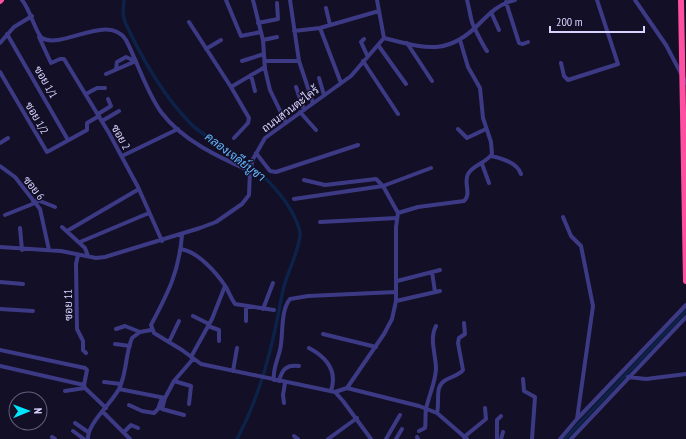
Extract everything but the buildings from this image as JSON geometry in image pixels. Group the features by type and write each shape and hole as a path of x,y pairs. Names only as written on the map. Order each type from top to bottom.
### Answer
{"highway":[{"path":"681,0 686,281"}],"street":[{"path":"22,0 32,16 39,36 46,40 58,40 111,29 116,30 123,36 131,50 158,106 178,129 206,149 250,169"},
{"path":"226,0 241,36 261,32"},
{"path":"253,0 263,40 265,67 270,90 286,123"},
{"path":"290,0 299,61 313,103"},
{"path":"377,0 384,38 434,48 446,46 460,40 491,12 506,1 514,0"},
{"path":"467,0 472,22 482,46 487,51"},
{"path":"561,62 564,76 568,80 618,64 597,0"},
{"path":"635,0 666,45 686,83"},
{"path":"506,1 520,43 522,44 528,42"},
{"path":"258,23 278,19 278,3"},
{"path":"326,8 330,25"},
{"path":"294,31 320,28 379,11"},
{"path":"491,12 499,30"},
{"path":"0,44 14,27 32,16"},
{"path":"189,22 245,108 249,120 234,138"},
{"path":"320,28 341,83"},
{"name":"ซอย 1/1","path":"7,34 68,140"},
{"name":"ซอย 2","path":"39,36 51,63 64,59 99,115 139,189 162,241"},
{"path":"263,40 277,37"},
{"name":"ถนนสวนตะไคร้","path":"0,247 22,250 49,250 78,255 105,257 182,235 216,222 242,204 249,195 250,169 253,159 265,138 351,76 367,55 384,38"},
{"path":"364,39 361,42 367,55"},
{"path":"206,49 221,40"},
{"path":"398,213 418,207 464,201 467,195 466,178 468,174 491,156 492,149 486,129 480,88 468,67 460,40"},
{"path":"407,43 432,81"},
{"path":"378,45 406,84"},
{"path":"116,70 117,62 126,57 131,50"},
{"path":"242,60 264,54"},
{"path":"126,57 136,61"},
{"path":"106,74 136,61"},
{"path":"265,61 299,61"},
{"path":"363,61 398,114"},
{"path":"231,87 265,67"},
{"name":"ซอย 1/2","path":"0,72 46,151 49,152 68,140"},
{"path":"251,75 255,91"},
{"path":"319,78 324,95"},
{"path":"296,87 302,111 316,130"},
{"path":"86,94 98,88 106,88"},
{"path":"68,140 87,130 87,123 111,106 108,99"},
{"path":"102,121 119,111"},
{"path":"122,156 178,129"},
{"path":"458,129 467,138 486,129"},
{"path":"0,143 8,138"},
{"path":"256,153 270,171 276,172 358,145"},
{"path":"491,156 509,162 519,169 520,174"},
{"path":"482,164 489,183"},
{"name":"ซอย 6","path":"0,166 15,177 42,215 49,250"},
{"path":"294,199 383,186 431,168"},
{"path":"304,180 319,184 376,179 383,186 398,213 396,301 392,319 376,347 348,388"},
{"path":"350,182 350,191"},
{"path":"66,231 139,189"},
{"path":"5,215 34,202 40,201 55,207"},
{"path":"80,242 149,213"},
{"path":"563,217 571,236 581,246 592,300 591,324 577,425 571,439"},
{"path":"320,222 397,218"},
{"path":"62,227 86,248 88,256"},
{"path":"20,228 22,250"},
{"path":"151,330 151,325 172,284 181,248 182,235"},
{"path":"181,248 193,252 225,286 235,304 274,310"},
{"name":"ซอย 11","path":"78,255 76,264 77,334 83,341 83,350 86,353"},
{"path":"397,281 440,270"},
{"path":"396,301 438,291 432,272"},
{"path":"0,282 23,284"},
{"path":"263,309 273,283"},
{"path":"129,405 142,411 154,413 158,409 174,381 192,358 225,286"},
{"path":"274,380 274,371 281,345 286,309 290,299 308,296 396,292"},
{"path":"577,425 686,305"},
{"path":"246,306 246,320"},
{"path":"0,309 33,311"},
{"path":"193,316 219,330 219,341"},
{"path":"560,439 628,377 686,317"},
{"path":"169,342 179,322"},
{"path":"437,413 440,386 444,381 458,375 463,370 458,343 459,338 465,334 464,323"},
{"path":"116,329 125,326 140,332"},
{"path":"419,431 425,428 426,408 435,381 435,363 433,357 434,343 432,333 436,326"},
{"path":"88,439 88,432 119,389 125,372 132,338 140,332 151,330 201,364 279,382 333,392 348,388 426,408 437,413 466,438 486,419 485,408"},
{"path":"323,334 376,347"},
{"path":"115,344 130,346"},
{"path":"233,371 237,348"},
{"path":"309,348 325,359 330,365 333,381 333,392 343,401 357,418 371,439"},
{"path":"0,350 85,368 87,370 84,386"},
{"path":"279,382 281,374 287,367 292,365 299,366"},
{"path":"0,366 84,386 130,439"},
{"path":"628,377 646,379 686,374"},
{"path":"523,380 524,391 535,397 532,439"},
{"path":"174,381 191,386 189,404"},
{"path":"104,382 121,384"},
{"path":"284,403 283,395 285,383"},
{"path":"65,391 84,386"},
{"path":"119,389 164,398"},
{"path":"164,398 162,408 184,416"},
{"path":"386,439 400,415"},
{"path":"497,439 497,420 501,416"},
{"path":"328,439 357,418"},
{"path":"76,423 88,432"},
{"path":"124,432 131,425 138,428"},
{"path":"396,439 402,429"},
{"path":"72,431 84,439"},
{"path":"501,439 503,432"},
{"path":"294,436 298,439"}],"waterway":[{"name":"คลองเจดีย์บูชา","path":"124,0 123,14 125,22 153,76 170,100 197,129 241,158 269,182 285,201 292,212 299,229 299,243 286,280 275,332 265,369 253,405 237,439"},
{"path":"565,439 686,311"}]}
